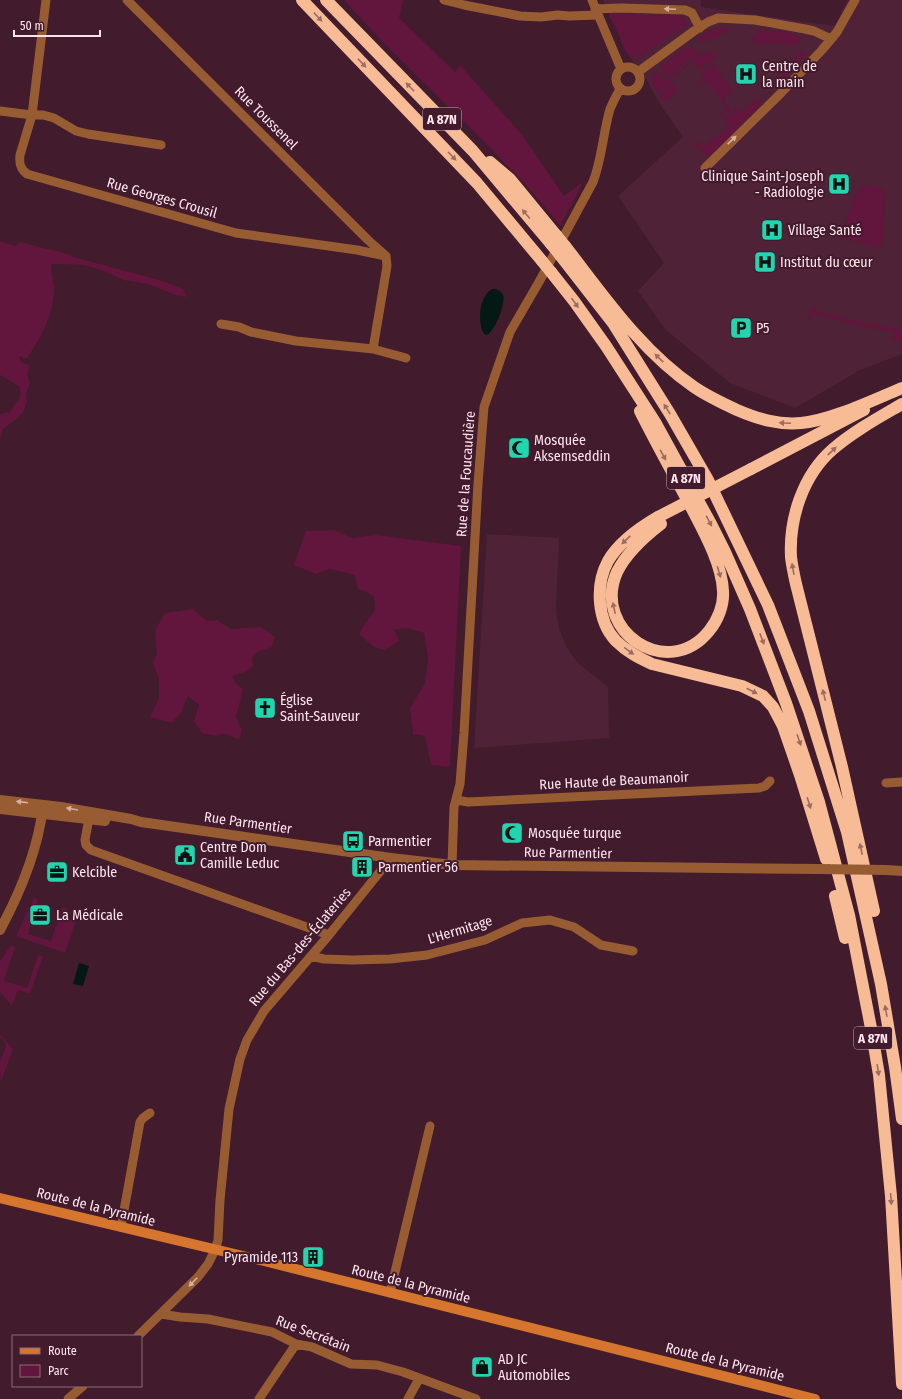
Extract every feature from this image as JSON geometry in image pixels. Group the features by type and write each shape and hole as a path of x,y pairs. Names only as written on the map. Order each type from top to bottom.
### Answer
{"highway":[{"name":"A 87N","path":"302,0 477,183 574,301 606,346 655,422 692,488 725,552 750,609 786,703 819,802 849,915 879,1075 891,1196 902,1384"},
{"name":"A 87N","path":"326,0 428,105 510,179 613,323 670,414 708,480 768,604 809,711 847,832 881,984 902,1119"},
{"path":"562,251 658,357 686,382 703,393 750,416 772,422 802,423 820,419 902,390"},
{"path":"606,346 699,522 714,557 722,583 722,606 708,632 701,639 685,648 667,652 647,648 638,644 626,633 616,618 612,597 616,574 623,561 660,520"},
{"path":"753,472 902,390"},
{"path":"871,1028 812,812 782,726 773,706 763,696 742,686 652,664 636,656 616,641 608,630 600,605 600,593 603,575 609,560 628,537 645,524 660,520 902,398"},
{"path":"881,984 875,914 842,767 796,584 791,558 791,547 794,516 798,504 806,484 819,465 832,450 860,428 902,404"}],"main road":[{"name":"Route de la Pyramide","path":"0,1198 121,1226 815,1399"}],"street":[{"name":"Rue Georges Crousil","path":"46,0 32,114 20,155 20,167 27,174 236,233 357,250 386,256"},
{"name":"Rue Toussenel","path":"127,0 368,240 386,256"},
{"path":"444,0 464,6 520,16 541,18 558,14 569,16 621,8 685,10 692,13 700,28"},
{"path":"592,0 620,69"},
{"path":"704,168 780,94 830,39 842,24 855,0"},
{"path":"638,72 700,28 718,18 755,20 805,29 814,31 830,39"},
{"path":"631,67 638,72 640,81 636,88 628,92 620,89 617,85 615,77 620,69 631,67"},
{"name":"Rue de la Foucaudière","path":"452,865 454,807 460,784 464,733 478,484 484,408 510,332 593,182 598,169 610,109 620,89"},
{"path":"0,112 42,115 54,118 76,130 88,134 161,145"},
{"path":"373,349 387,266 386,256"},
{"path":"221,324 296,341 373,349 406,358"},
{"name":"Rue Haute de Beaumanoir","path":"456,800 468,802 495,801 759,788 765,786 770,781"},
{"path":"886,783 902,782"},
{"name":"Rue Parmentier","path":"0,800 130,824 141,822 391,858 452,865 902,870"},
{"name":"Rue Parmentier","path":"0,809 43,809"},
{"path":"0,930 15,899 26,871 43,809"},
{"path":"90,816 85,843 91,850 329,935"},
{"name":"Rue du Bas-des-Éclateries","path":"139,1335 201,1273 208,1264 215,1250 218,1240 220,1200 229,1109 240,1059 247,1040 264,1011 329,935 391,858"},
{"name":"L'Hermitage","path":"310,956 324,959 352,960 390,959 427,955 485,940 522,923 550,920 574,927 600,945 634,951"},
{"path":"121,1226 140,1122 150,1113"},
{"path":"390,1293 430,1126"},
{"name":"Rue Secrétain","path":"161,1314 208,1319 272,1332 296,1344 312,1347 350,1364 377,1365 403,1372 418,1379 476,1399"},
{"path":"259,1399 296,1344"},
{"path":"408,1399 418,1379"},
{"path":"68,1399 82,1387"}],"shaded area":[{"name":"Village Santé","path":"603,0 701,0 701,7 835,26 847,0 902,0 902,354 860,370 795,408 730,383 665,329 638,291 664,263 618,196 683,137 660,104 644,75 628,55"},
{"path":"492,289 501,292 504,299 496,323 487,335 484,334 480,323 480,310 484,297"},
{"path":"487,534 559,538 556,609 559,629 567,648 578,663 608,687 609,738 474,748"},
{"path":"79,963 89,966 83,986 73,984"}],"green space":[{"path":"344,0 403,0 399,18 455,72 460,65 523,136 564,196 581,183 581,187 560,226 525,184 382,41"},
{"path":"616,10 619,14 681,16 687,20 687,23 683,28 640,56 633,57 626,52 609,16 610,11"},
{"path":"728,27 731,28 715,38 706,41 697,40 709,31"},
{"path":"762,30 792,33 802,39 797,45 761,43 761,45 755,43 752,38"},
{"path":"686,47 700,52 669,73 663,73 660,67"},
{"path":"805,51 805,55 782,80 778,76 800,52"},
{"path":"713,52 716,55 716,58 699,70 693,62 683,69 682,68 699,55"},
{"path":"713,64 732,90 723,100 731,108 722,117 720,115 727,109 707,81 699,86 698,84 705,79 701,73"},
{"path":"679,69 681,71 670,79 678,92 664,102 660,97 665,90 667,78"},
{"path":"656,71 663,79 665,84 662,90 658,93 651,80"},
{"path":"756,98 761,104 709,158 694,143 697,140 703,147 729,127 724,120 735,108 741,113"},
{"path":"867,185 882,188 886,194 882,248 840,237 856,194 862,187"},
{"path":"0,241 15,246 21,242 62,252 77,258 163,281 183,289 187,297 175,295 148,284 123,280 104,271 85,265 51,264 54,296 50,315 42,334 26,359 19,356 21,363 30,365 27,374 30,383 26,393 27,401 24,411 17,419 3,429 0,440 0,414 10,412 19,399 20,387 0,375"},
{"path":"814,306 814,311 899,329 902,333 902,338 899,341 892,340 893,332 813,314 810,322 808,316"},
{"path":"334,530 352,538 376,535 461,546 450,767 431,765 425,736 413,734 410,708 425,683 428,658 424,633 406,628 394,630 399,641 384,650 374,647 359,634 375,610 374,596 357,588 355,575 330,569 316,574 294,565 306,531"},
{"path":"193,609 207,621 217,620 231,629 261,627 275,637 272,647 258,652 252,658 253,666 245,672 232,676 237,685 243,689 236,717 242,730 239,740 224,733 217,736 202,733 194,721 199,705 188,696 181,713 171,723 150,717 159,698 159,680 153,662 157,653 155,630 165,613"},
{"path":"34,897 38,900 28,934 51,941 62,907 66,908 63,917 76,921 65,953 16,936"},
{"path":"11,945 15,947 4,980 5,981 27,988 38,955 43,956 30,994 18,990 12,1006 0,992 0,961"},
{"path":"0,1035 13,1049 1,1082 0,1063 6,1046"}],"place":[{"name":"Centre de la main","path":"746,74"},
{"name":"Clinique Saint-Joseph - Radiologie","path":"839,184"},
{"name":"Village Santé","path":"772,230"},
{"name":"Institut du cœur","path":"765,262"},
{"name":"P5","path":"741,328"},
{"name":"Mosquée Aksemseddin","path":"519,448"},
{"name":"Église Saint-Sauveur","path":"265,708"},
{"name":"Mosquée turque","path":"512,833"},
{"name":"Parmentier","path":"353,841"},
{"name":"Centre Dom Camille Leduc","path":"185,855"},
{"name":"Parmentier 56","path":"362,867"},
{"name":"Kelcible","path":"57,872"},
{"name":"La Médicale","path":"40,915"},
{"name":"Pyramide 113","path":"313,1257"},
{"name":"AD JC Automobiles","path":"482,1367"}]}
